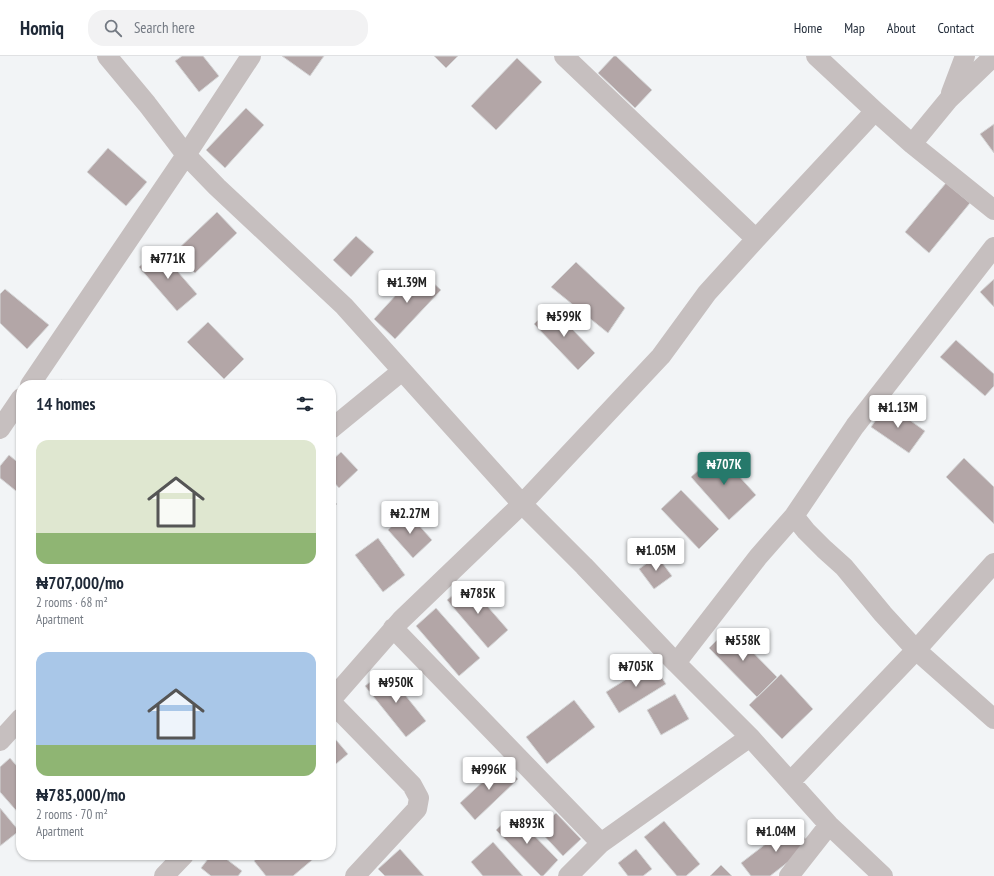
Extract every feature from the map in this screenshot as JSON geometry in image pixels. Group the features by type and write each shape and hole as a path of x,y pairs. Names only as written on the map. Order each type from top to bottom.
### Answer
{"street":[{"path":"107,56 147,104 186,155 217,187 344,306 522,504 750,737 829,825 883,876"},
{"path":"33,380 186,155 251,56"},
{"path":"564,56 756,238"},
{"path":"816,56 912,144 994,210"},
{"path":"949,99 965,56"},
{"path":"912,144 949,99 994,56"},
{"path":"336,695 400,620 522,504 662,356 707,293 756,238 875,111"},
{"path":"676,663 758,557 794,516 855,426 994,247"},
{"path":"336,425 402,372"},
{"path":"0,429 16,405"},
{"path":"794,516 810,535 844,567 883,614 916,650 994,719"},
{"path":"791,781 916,650 994,563"},
{"path":"393,628 601,843"},
{"path":"336,706 412,785 419,798 416,809 355,876"},
{"path":"0,741 16,723"},
{"path":"568,876 601,843 750,737"},
{"path":"789,876 829,825"},
{"path":"164,876 179,860"}],"building":[{"path":"182,56 203,56 219,76 199,92 175,61"},
{"path":"282,56 324,56 310,76"},
{"path":"434,56 458,56 446,68"},
{"path":"614,56 616,56 652,90 635,108 598,73"},
{"path":"517,58 542,82 496,130 471,106"},
{"path":"246,108 264,125 225,168 206,150"},
{"path":"994,124 994,153 980,134"},
{"path":"108,148 147,182 126,206 87,172"},
{"path":"946,183 970,203 929,253 905,232"},
{"path":"217,212 237,233 195,273 175,252"},
{"path":"356,236 374,252 351,277 333,260"},
{"path":"159,250 197,294 177,311 139,267"},
{"path":"576,262 625,308 608,333 551,287"},
{"path":"419,270 441,290 395,339 374,319"},
{"path":"994,279 994,307 980,292"},
{"path":"5,289 49,325 27,349 0,323 0,294"},
{"path":"551,307 595,353 578,370 534,324"},
{"path":"208,322 244,359 224,379 187,342"},
{"path":"956,340 994,374 994,386 985,396 940,357"},
{"path":"887,404 925,431 909,453 871,427"},
{"path":"341,452 358,470 339,488 336,485 336,456"},
{"path":"718,453 756,495 729,520 691,477"},
{"path":"9,455 16,461 16,491 0,478 0,466"},
{"path":"964,458 994,487 994,524 946,477"},
{"path":"681,490 719,529 699,549 661,509"},
{"path":"407,512 432,540 413,558 388,530"},
{"path":"378,538 405,575 383,592 355,555"},
{"path":"657,556 672,576 654,589 639,569"},
{"path":"467,583 508,630 488,648 447,600"},
{"path":"436,608 480,658 459,676 416,626"},
{"path":"729,628 777,677 757,697 709,648"},
{"path":"652,663 666,684 619,713 606,692"},
{"path":"385,670 426,721 406,737 365,686"},
{"path":"781,674 813,709 782,739 749,705"},
{"path":"675,694 689,719 661,735 647,710"},
{"path":"574,700 595,727 547,764 526,737"},
{"path":"336,740 348,754 336,764"},
{"path":"10,758 16,765 16,810 0,792 0,767"},
{"path":"503,763 518,779 475,820 460,803"},
{"path":"0,808 16,827 16,833 0,846"},
{"path":"556,813 581,839 563,856 538,829"},
{"path":"513,814 558,860 543,876 541,876 496,830"},
{"path":"664,821 700,864 686,876 677,876 644,837"},
{"path":"793,823 810,845 770,876 751,876 741,863"},
{"path":"493,842 523,876 483,876 471,862"},
{"path":"400,849 424,876 385,876 378,869"},
{"path":"636,849 652,869 643,876 628,876 618,863"},
{"path":"207,860 228,860 242,871 238,876 211,876 201,868"},
{"path":"312,860 293,876 266,876 254,861"},
{"path":"721,865 732,876 710,876"}]}
